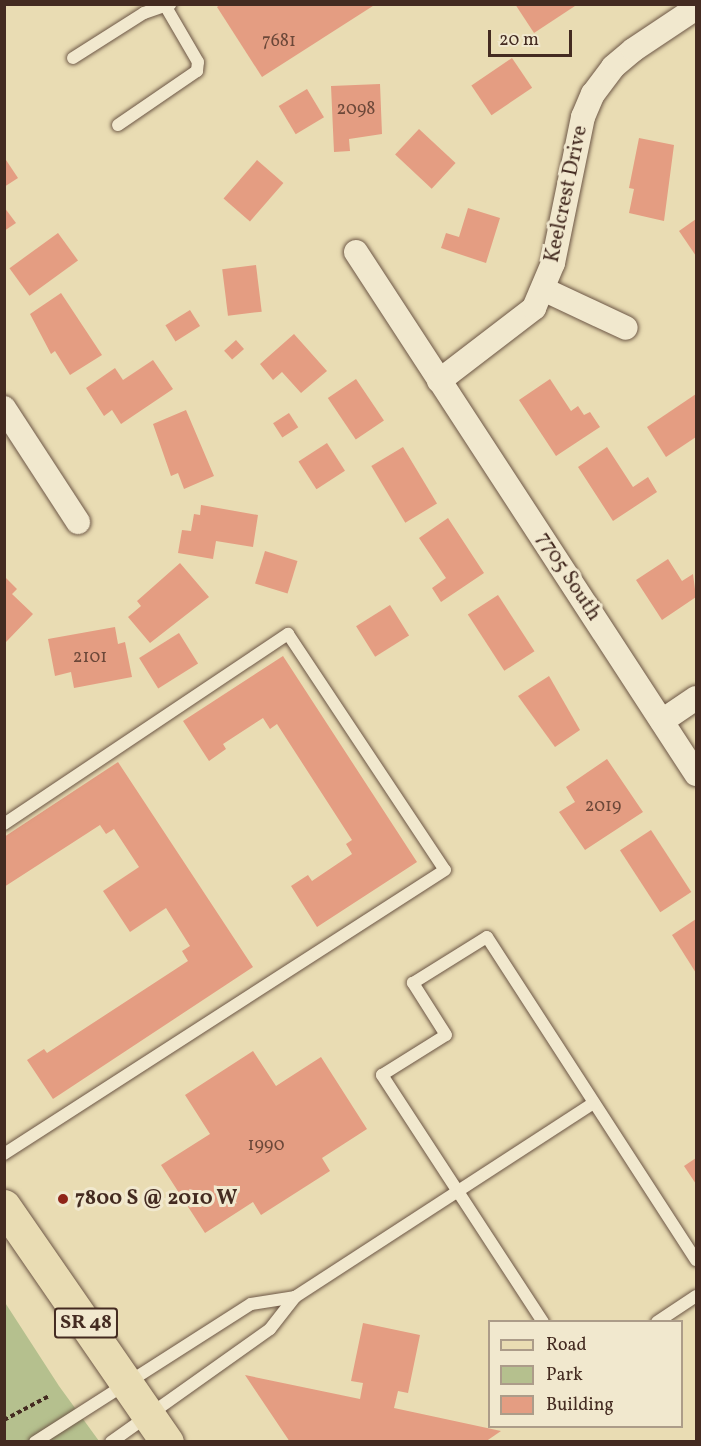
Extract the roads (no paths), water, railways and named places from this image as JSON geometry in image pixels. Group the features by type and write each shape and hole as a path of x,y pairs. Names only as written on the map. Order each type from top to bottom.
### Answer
{"main road":[{"name":"SR 48","path":"4,1206 158,1429"}],"street":[{"name":"Keelcrest Drive","path":"439,381 520,322 545,290 593,94 633,50 696,8"},
{"name":"7705 South","path":"356,252 696,774"},
{"path":"545,290 626,328"},
{"path":"4,408 78,522"},
{"path":"662,721 696,698"}],"lane":[{"path":"73,58 144,13 168,6 198,62 197,71 118,125"},
{"path":"4,824 288,634 445,870 4,1154"},
{"path":"542,1320 382,1075 446,1035 413,983 487,937 696,1260"},
{"path":"111,1442 158,1429 270,1329 295,1297 594,1103"},
{"path":"660,1320 696,1296"},
{"path":"35,1442 252,1304 295,1297"}],"place":[{"name":"7800 S @ 2010 W","path":"63,1199"}]}
